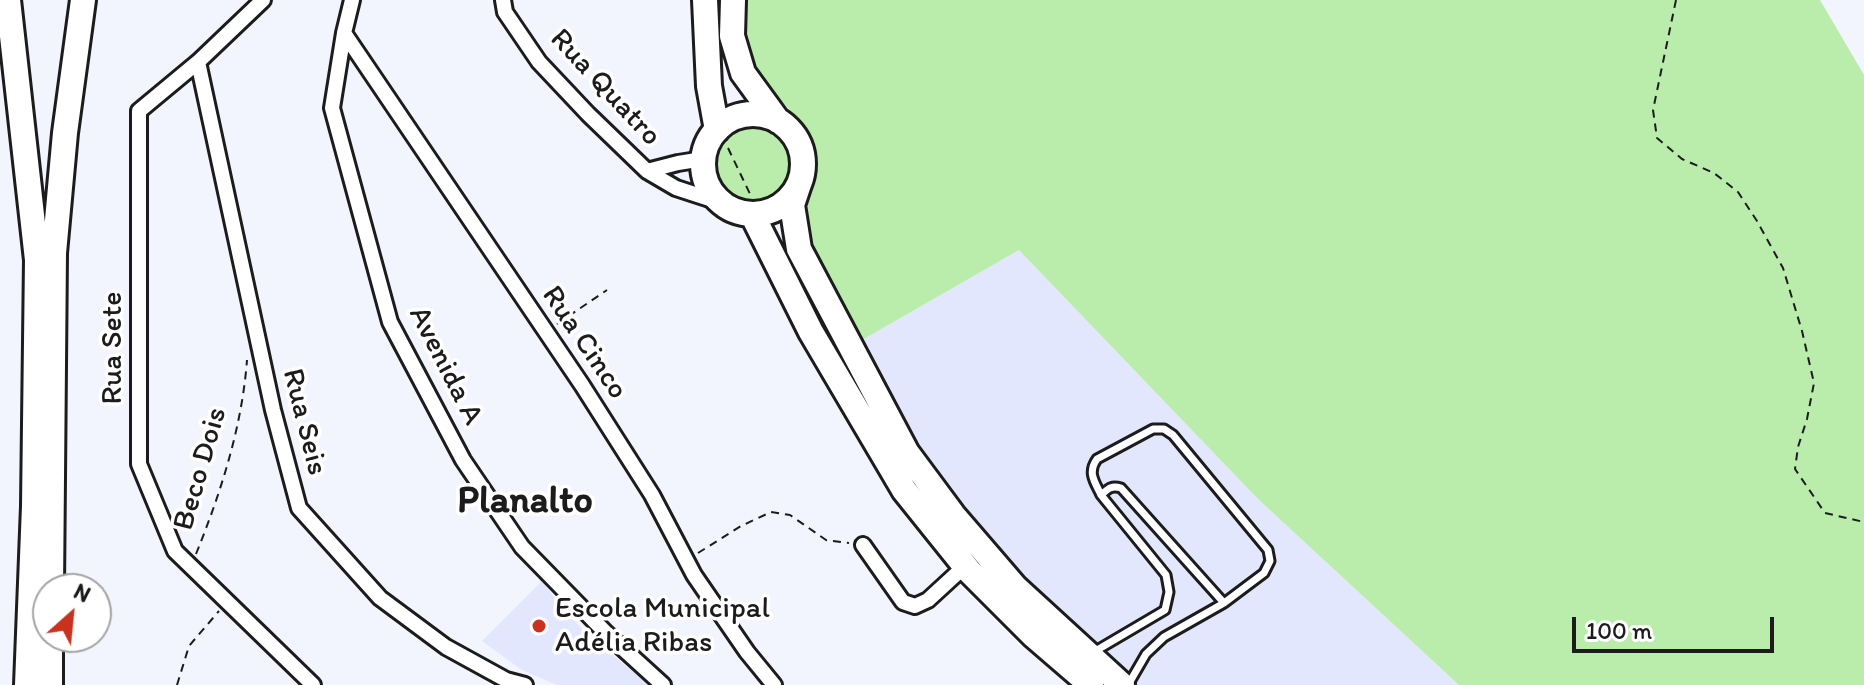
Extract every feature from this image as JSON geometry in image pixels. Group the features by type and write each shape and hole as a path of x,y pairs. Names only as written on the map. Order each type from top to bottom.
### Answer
{"main road":[{"path":"8,0 37,260 34,506 27,685"},
{"path":"51,573 54,253 65,133 83,0"},
{"path":"705,0 709,86 717,130"},
{"path":"733,0 732,36 743,73 799,145 803,161 792,205 799,249 907,453 953,515 1015,587 1125,685"},
{"path":"778,121 762,115 729,120 707,143 703,159 704,176 711,191 722,203 736,211 752,214 774,210 786,202 801,178"},
{"path":"752,214 811,332 904,490 965,566 1034,636 1091,685"},
{"path":"50,653 50,685"}],"street":[{"name":"Rua Sete","path":"263,0 198,62 139,111 139,464 175,551 313,685"},
{"name":"Avenida A","path":"352,0 332,108 390,322 463,460 522,547 607,634 663,685"},
{"name":"Rua Quatro","path":"503,0 505,12 539,62 647,171 676,188 722,203"},
{"name":"Rua Cinco","path":"344,33 546,331 652,495 694,575 747,652 774,685"},
{"name":"Rua Seis","path":"198,62 273,410 299,508 380,598 446,647 506,680 525,685"},
{"name":"Rua Quatro","path":"647,171 703,159"},
{"path":"863,545 903,602 915,606 928,600 965,566"}],"lane":[{"path":"1089,654 1165,610 1169,592 1166,575 1101,495 1091,474 1097,459 1153,429 1164,429 1173,435 1268,550 1270,561 1264,573 1224,603 1164,637 1146,654 1125,685"},
{"path":"1101,495 1111,486 1121,488 1224,603"}],"path":[{"path":"1676,0 1653,110 1657,138 1682,159 1714,173 1738,192 1783,268 1814,383 1795,469 1825,513 1864,522"},
{"path":"546,331 607,290"},
{"name":"Beco Dois","path":"191,566 216,505 231,453 245,381"},
{"path":"687,560 741,526 771,512 790,515 826,540 863,545"},
{"path":"177,685 189,646 227,602"}],"shaded area":[{"path":"1019,250 1258,499 1459,685 1134,685 1051,609 974,526 923,456 855,344"},
{"name":"Escola Municipal Adélia Ribas","path":"542,581 564,611 595,641 654,685 557,685 522,670 482,641"}],"green space":[{"path":"737,0 1820,0 1864,75 1864,685 1459,685 1258,499 1019,250 855,344 801,239 801,188 809,161 804,135 789,109 748,66"},
{"path":"746,121 762,121 777,128 788,139 795,162 792,178 783,191 762,203 746,203 731,196 720,185 713,170 713,154 720,139 731,128"}],"place":[{"name":"Escola Municipal Adélia Ribas","path":"539,626"}],"district":[{"name":"Planalto","path":"525,502"}]}
